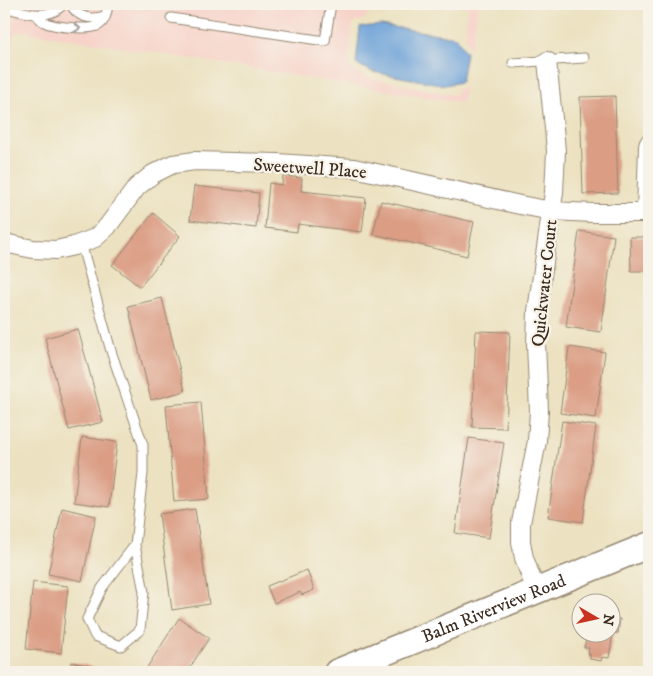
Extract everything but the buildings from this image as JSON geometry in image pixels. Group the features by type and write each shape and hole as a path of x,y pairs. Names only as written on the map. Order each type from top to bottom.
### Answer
{"main road":[{"name":"Balm Riverview Road","path":"337,672 649,546"}],"street":[{"name":"Quickwater Court","path":"536,591 520,542 521,523 537,441 537,311 552,210 555,175 556,151 547,61"},
{"name":"Sweetwell Place","path":"4,244 33,249 56,250 95,238 107,228 137,187 153,174 173,164 195,161 286,163 354,168 520,205 552,210 593,213 648,213 649,143"}],"lane":[{"path":"4,7 35,14 54,11 63,4"},
{"path":"71,4 78,14 85,17 92,19 105,16"},
{"path":"35,14 45,23 69,28 87,29 100,25 108,4"},
{"path":"171,18 325,41 331,4"},
{"path":"513,63 584,58"},
{"path":"81,243 111,351 143,445 143,473 135,545 144,592 140,630 121,646 95,636 87,619 102,588 135,545"}],"shaded area":[{"path":"17,4 378,4 363,20 353,24 349,67 369,78 454,95 459,89 465,88 462,103 22,31 15,33 11,42 6,42"},
{"path":"468,4 479,4 471,49 465,39"}],"water":[{"path":"381,25 456,37 466,53 461,82 445,85 373,72 356,64 360,27"}]}
